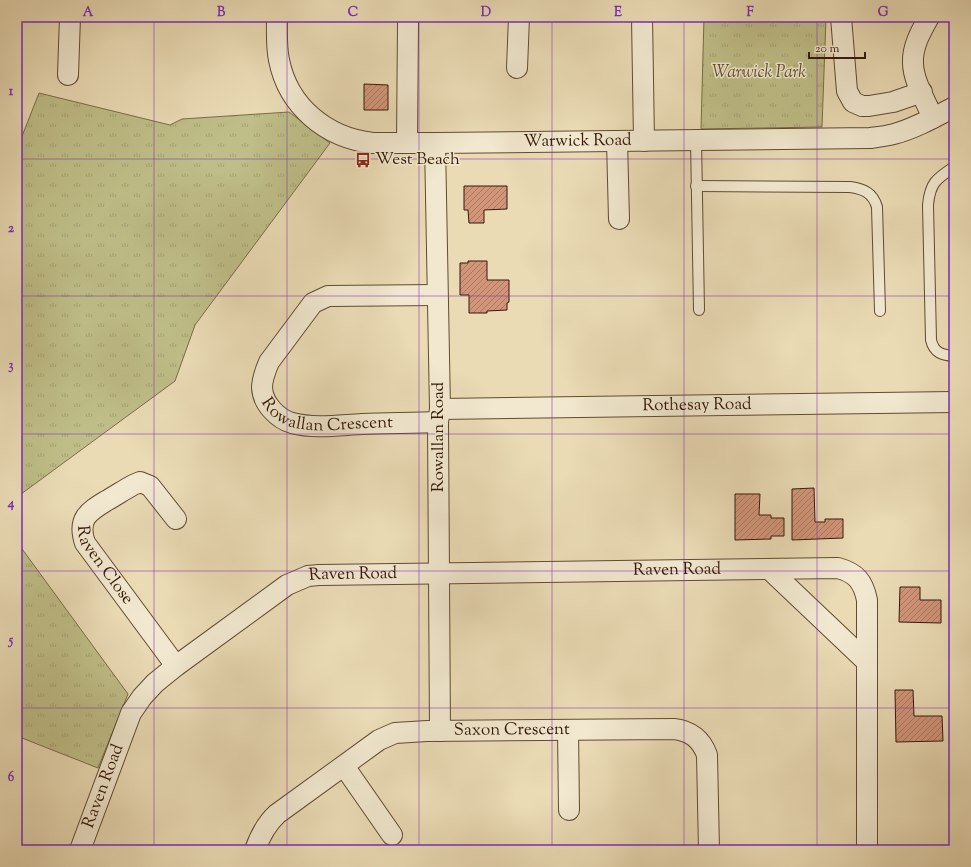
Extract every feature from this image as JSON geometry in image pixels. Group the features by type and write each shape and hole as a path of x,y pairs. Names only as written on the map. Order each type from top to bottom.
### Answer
{"street":[{"path":"68,75 70,17"},
{"name":"Warwick Road","path":"277,17 278,59 283,75 298,104 311,117 335,133 349,139 373,143 870,138 899,133 922,124 954,108"},
{"path":"517,68 519,17"},
{"path":"642,17 644,141"},
{"path":"841,17 847,91 853,102 862,106 869,106 893,102 922,92"},
{"path":"929,17 918,40 913,64 917,83 933,118"},
{"path":"407,143 408,23"},
{"path":"617,141 619,219"},
{"name":"Rowallan Road","path":"435,143 439,415 440,731"},
{"name":"Rowallan Crescent","path":"437,295 328,296 318,300 307,310 269,362 265,371 262,388 266,403 282,418 292,423 315,426 439,415"},
{"name":"Rothesay Road","path":"439,415 954,402"},
{"name":"Raven Close","path":"176,519 150,486 140,482 133,484 92,510 86,516 82,529 85,543 176,666"},
{"name":"Raven Road","path":"80,850 131,713 142,697 176,666 278,591 298,580 319,575 838,568 851,572 858,578 866,593 867,600 867,850"},
{"path":"769,569 866,662"},
{"name":"Saxon Crescent","path":"255,850 261,834 272,818 386,736 401,732 440,731 674,729 683,730 698,739 704,746 707,755 709,850"},
{"path":"568,730 568,810"},
{"path":"344,766 392,835"}],"lane":[{"path":"696,140 699,310"},
{"path":"954,167 934,182 928,205 931,340 934,349 938,353 944,356 954,356"},
{"path":"696,186 850,187 861,188 869,192 877,207 880,311"}],"green space":[{"name":"Warwick Park","path":"704,17 826,17 822,127 701,129"},
{"path":"39,93 170,125 182,119 289,112 330,143 195,325 175,381 17,497 17,149"},
{"path":"17,542 128,694 98,768 17,736"}],"building":[{"path":"364,84 388,85 388,110 364,110"},
{"path":"464,186 507,186 507,209 484,210 484,223 469,223 468,210 464,210"},
{"path":"468,261 487,261 487,280 509,280 509,302 507,303 507,310 487,311 487,313 469,313 469,295 460,295 460,263 468,263"},
{"path":"814,488 815,522 825,522 825,519 843,519 843,538 792,540 792,489"},
{"path":"735,494 760,494 759,515 771,515 771,518 784,518 784,536 771,536 771,539 735,540"},
{"path":"900,587 920,587 920,600 941,600 941,623 899,622"},
{"path":"895,690 913,690 914,716 942,716 943,741 896,742"}],"place":[{"name":"West Beach","path":"363,160"}]}
